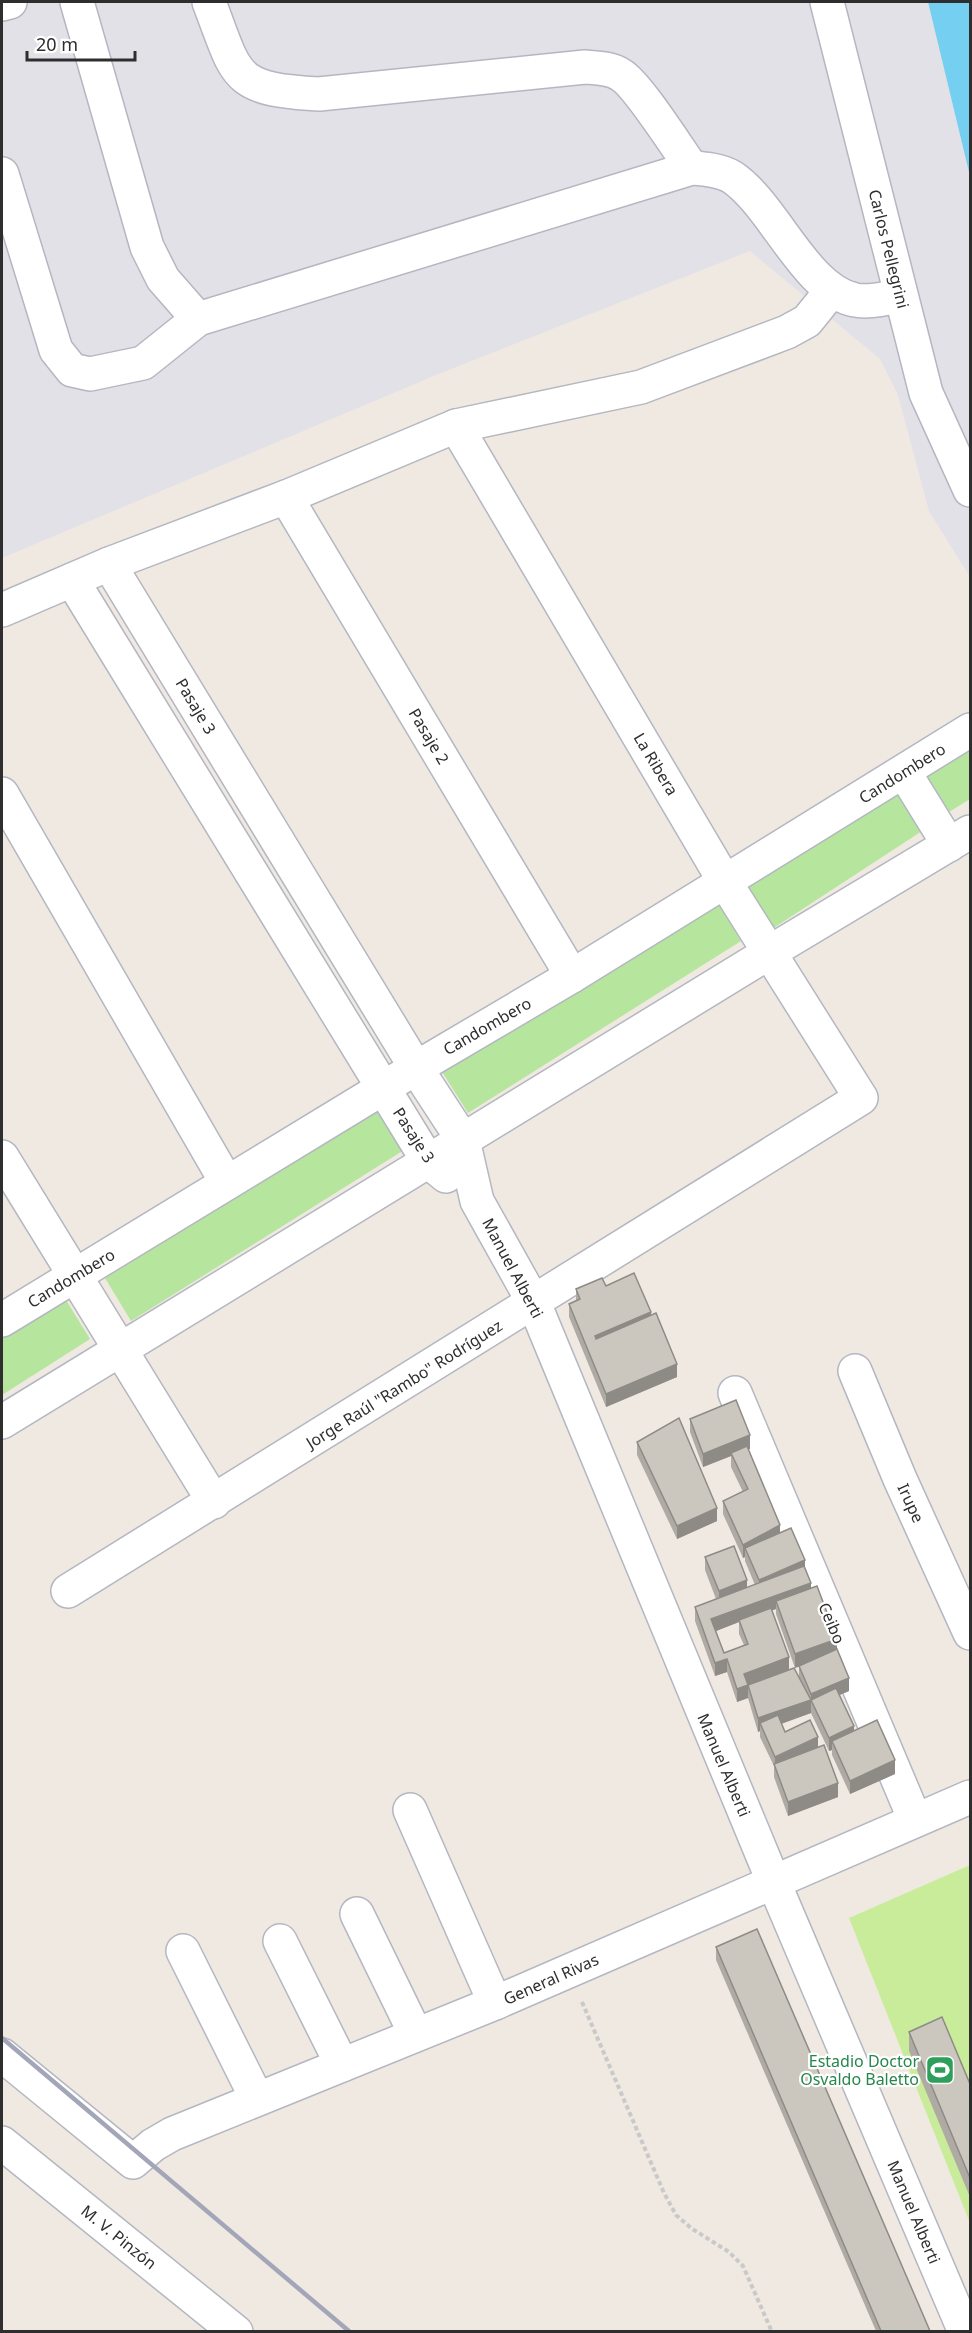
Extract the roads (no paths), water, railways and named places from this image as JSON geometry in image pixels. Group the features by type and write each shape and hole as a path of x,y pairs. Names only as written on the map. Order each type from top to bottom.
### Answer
{"street":[{"path":"2,4 10,2"},
{"path":"77,2 147,247 163,279 198,319"},
{"path":"209,2 234,66 252,85 279,92 319,94 585,67 608,69 622,75 634,88 692,168"},
{"name":"Carlos Pellegrini","path":"827,2 926,393 970,490"},
{"path":"2,174 56,350 72,370 90,374 143,363 198,319 692,168 712,170 730,176 747,190 820,279 832,290 857,301 901,296"},
{"path":"2,610 109,564 286,497 456,426 641,387 787,332 807,321 832,290"},
{"name":"La Ribera","path":"456,426 725,882 861,1098"},
{"name":"Pasaje 2","path":"286,497 573,976"},
{"name":"Pasaje 3","path":"109,564 416,1068 463,1140 477,1201"},
{"name":"Pasaje 3","path":"72,580 428,1161 477,1201"},
{"name":"Candombero","path":"2,1320 416,1068 573,976 970,730"},
{"path":"2,1422 770,951 960,839 904,772"},
{"path":"2,794 227,1183"},
{"name":"Jorge Raúl \"Rambo\" Rodríguez","path":"68,1591 861,1098"},
{"path":"2,1156 214,1502"},
{"name":"Manuel Alberti","path":"477,1201 534,1303 774,1883 965,2331"},
{"name":"Irupe","path":"855,1371 900,1479 970,1633"},
{"name":"Ceibo","path":"735,1392 915,1820"},
{"name":"General Rivas","path":"2,2055 133,2162 153,2145 172,2134 415,2033 495,2003 970,1797"},
{"path":"410,1810 495,2003"},
{"path":"357,1914 415,2033"},
{"path":"280,1941 342,2065"},
{"path":"183,1951 257,2099"},
{"name":"M. V. Pinzón","path":"2,2143 237,2331"}],"water":[{"path":"928,2 970,2 970,174 969,172"}],"railway":[{"path":"2,2038 350,2332"}],"place":[{"name":"Estadio Doctor Osvaldo Baletto","path":"940,2070"}]}
